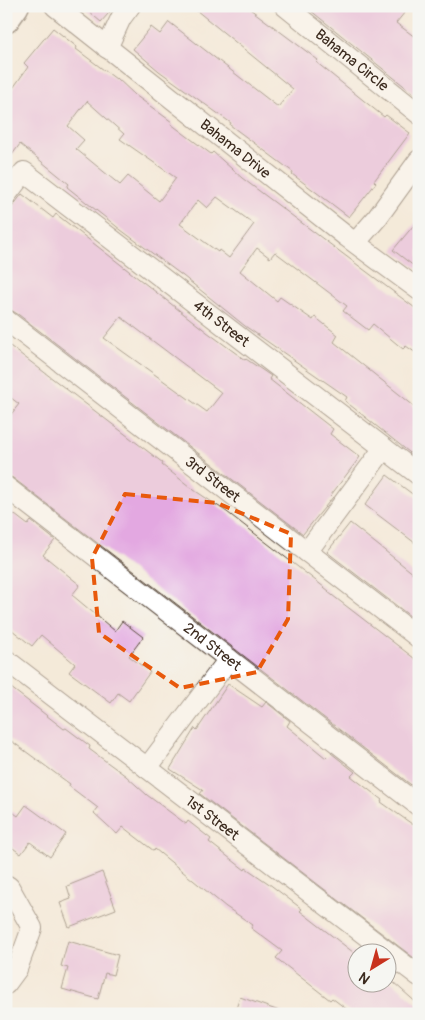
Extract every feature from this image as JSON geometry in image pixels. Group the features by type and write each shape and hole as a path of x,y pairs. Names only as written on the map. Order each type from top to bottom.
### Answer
{"main road":[{"path":"6,20 16,6"}],"street":[{"name":"Bahama Drive","path":"55,6 419,290"},
{"path":"107,48 121,18 130,6"},
{"name":"Bahama Circle","path":"285,6 419,114"},
{"path":"356,242 419,160"},
{"name":"4th Street","path":"6,195 24,172 419,475"},
{"name":"3rd Street","path":"6,320 419,638"},
{"path":"307,552 384,448"},
{"name":"2nd Street","path":"6,487 419,806"},
{"name":"1st Street","path":"6,660 419,976"},
{"path":"146,768 229,660"},
{"path":"6,885 9,887 32,928 17,970 6,984"}],"highlighted area":[{"path":"125,494 217,503 291,534 288,619 257,672 180,688 99,633 92,558"}],"building":[{"path":"82,6 115,6 101,22"},
{"path":"191,6 246,6 318,60 316,62 384,117 386,115 410,133 374,181 376,183 349,217 230,125 231,123 159,71 133,49 151,27 160,34 169,22 278,107 293,89"},
{"path":"305,6 410,6 396,23 419,40 419,98"},
{"path":"53,28 77,47 76,49 117,78 135,95 172,122 171,124 211,154 213,152 242,178 419,311 419,355 406,346 403,349 373,324 368,330 343,311 347,306 275,252 270,258 257,248 240,271 277,301 280,297 313,320 315,317 338,335 334,342 419,410 419,460 345,401 347,397 245,326 183,276 121,230 67,187 69,184 20,144 6,163 6,98 28,67 24,63","holes":["87,101 124,134 120,139 176,178 159,201 128,176 120,185 76,149 84,140 68,126","217,197 254,224 229,258 180,224 198,200 207,208"]},
{"path":"22,194 53,218 56,214 207,332 245,360 271,376 269,379 333,429 330,434 360,457 331,495 333,497 303,534 19,315 6,307 6,215","holes":["121,317 222,393 207,412 104,338"]},
{"path":"419,219 419,270 393,250"},
{"path":"6,343 419,662 419,791 13,478 6,475 6,421 19,404 6,394"},
{"path":"387,475 419,499 419,546 365,505"},
{"path":"6,508 28,525 31,521 55,540 43,555 80,585 72,595 115,631 122,621 143,637 129,656 150,672 129,701 118,693 111,703 69,672 75,664 41,635 32,646 6,625"},
{"path":"350,523 419,578 419,616 415,620 327,552"},
{"path":"6,684 64,729 66,728 90,746 89,749 126,776 147,795 186,824 188,821 211,839 209,842 245,870 246,868 268,883 302,909 300,911 348,948 348,992 398,992 398,986 419,1005 419,1014 353,1014 332,998 330,1000 276,958 282,951 251,928 253,925 226,907 155,849 154,851 123,827 117,834 94,813 98,808 69,786 70,784 6,737"},
{"path":"228,684 262,707 266,702 290,721 287,726 326,758 331,753 355,772 351,776 382,800 381,802 419,829 419,953 414,958 398,946 398,942 393,942 200,794 203,790 170,769 195,728 197,730"},
{"path":"26,805 66,834 50,857 30,842 21,854 6,843 6,807 18,816"},
{"path":"102,872 116,909 69,927 60,903 71,899 67,886"},
{"path":"68,941 118,955 113,975 105,973 98,999 62,989 68,968 61,966"},
{"path":"240,997 282,1012 282,1014 234,1014"}]}
